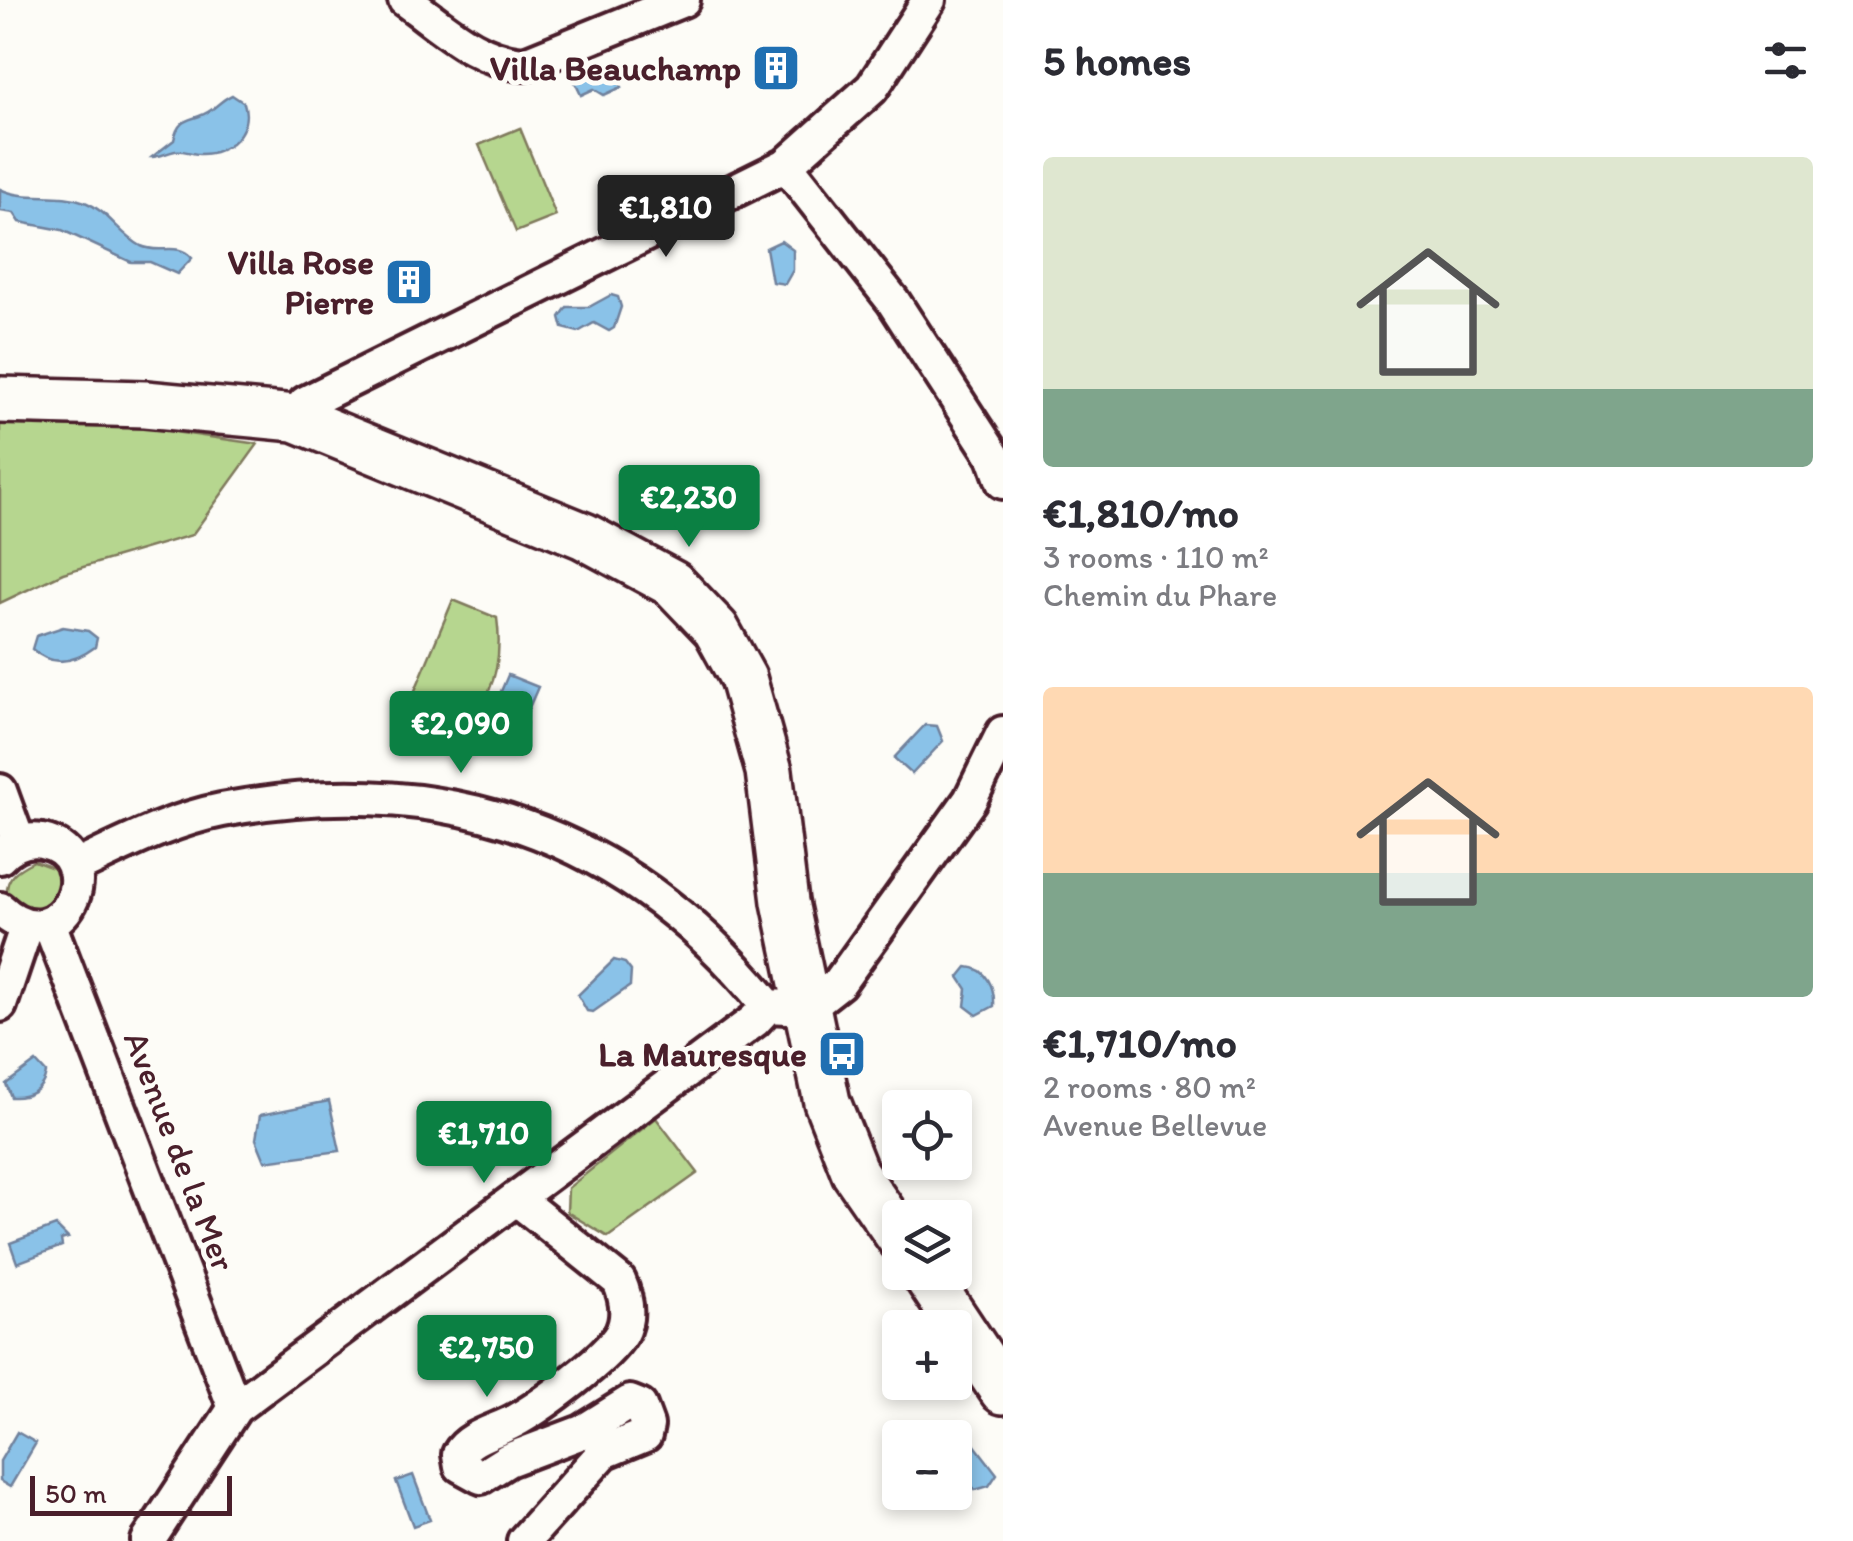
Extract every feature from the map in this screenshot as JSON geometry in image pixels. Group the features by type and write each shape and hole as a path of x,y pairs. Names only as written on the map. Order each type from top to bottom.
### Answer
{"street":[{"path":"404,0 477,52 498,62 525,64 683,0"},
{"path":"295,418 305,403 786,165 872,88 929,0"},
{"path":"786,165 894,300 994,457 1003,482"},
{"path":"0,400 145,404 295,418 632,559 673,584 716,629 743,678 768,771 785,902 788,1007 855,1173 882,1212"},
{"path":"148,1541 234,1408 754,1021 839,982 970,800 1003,733"},
{"path":"0,791 9,850 46,842 58,847 74,868 77,881 70,906 25,919 0,1006"},
{"path":"74,868 138,838 220,810 380,796 456,806 538,830 614,868 668,903 788,1007"},
{"name":"Avenue de la Mer","path":"25,919 234,1408"},
{"path":"518,1200 620,1281 626,1315 621,1333 608,1349 521,1418 466,1442 459,1454 462,1466 481,1476 508,1460 582,1432 630,1402 640,1406 648,1425 644,1436 634,1443 604,1452 524,1541"},
{"path":"936,1290 1003,1391"}],"green space":[{"path":"520,128 556,216 516,232 479,145"},
{"path":"0,418 84,419 258,444 192,535 63,573 0,603"},
{"path":"453,600 497,618 498,658 481,707 443,750 398,731"},
{"path":"34,861 56,869 61,884 55,898 33,911 7,896 7,889 14,874"},
{"path":"656,1118 698,1173 608,1237 567,1212 568,1188"}],"water":[{"path":"610,65 622,87 604,95 594,89 581,95 575,82"},
{"path":"232,95 244,103 246,113 241,132 228,146 210,153 178,151 152,157 174,140 179,126"},
{"path":"0,189 85,202 141,246 180,250 192,258 177,274 150,262 131,262 62,230 20,222 14,213 0,211"},
{"path":"781,241 793,250 793,270 785,284 772,282 766,248"},
{"path":"611,295 618,297 621,307 614,328 609,331 594,323 578,332 563,328 560,317 567,307 589,307"},
{"path":"63,627 88,631 97,638 95,647 64,661 48,659 32,649 36,636"},
{"path":"508,675 538,687 528,710 524,750 494,748 497,721 508,719 493,710"},
{"path":"925,725 937,726 943,741 912,774 894,758"},
{"path":"614,960 625,963 631,971 630,986 593,1012 587,1011 578,995"},
{"path":"967,967 985,975 993,992 994,1006 977,1015 965,1006 967,989 959,977"},
{"path":"36,1062 46,1073 42,1084 29,1095 11,1097 6,1084"},
{"path":"329,1101 340,1151 265,1161 256,1139 260,1115"},
{"path":"56,1226 68,1238 61,1240 62,1246 17,1263 10,1243"},
{"path":"17,1432 36,1443 10,1487 0,1481 0,1461"},
{"path":"972,1441 997,1474 989,1486 975,1490"},
{"path":"413,1475 430,1520 413,1526 396,1481"}],"place":[{"name":"Villa Beauchamp","path":"776,68"},
{"name":"Villa Rose Pierre","path":"409,282"},
{"name":"La Mauresque","path":"842,1054"}]}
